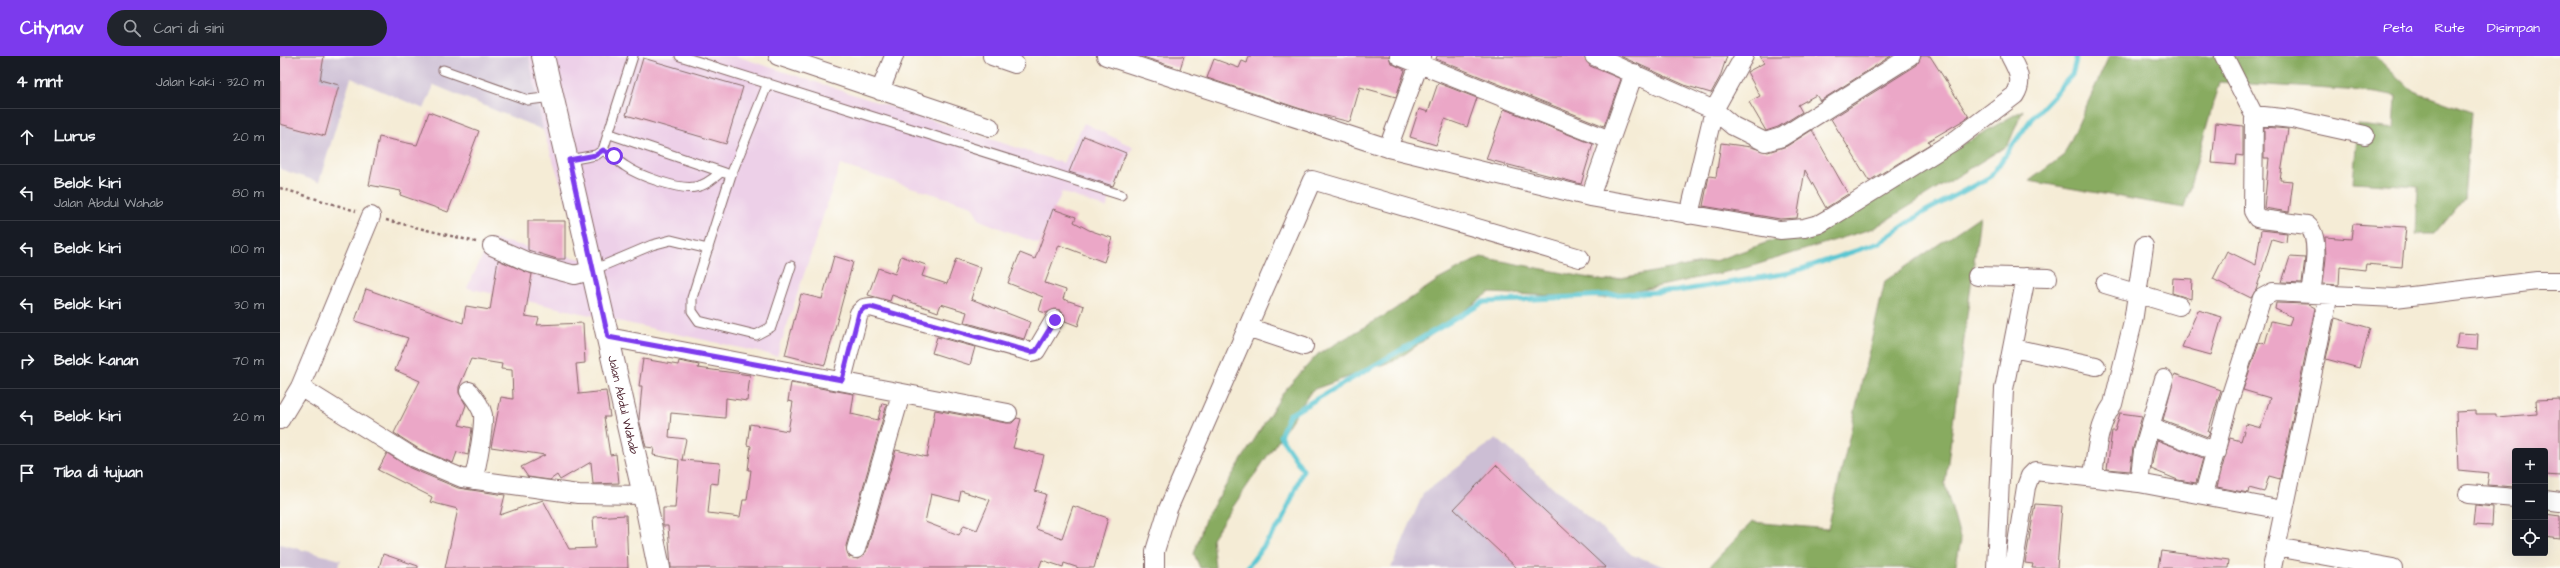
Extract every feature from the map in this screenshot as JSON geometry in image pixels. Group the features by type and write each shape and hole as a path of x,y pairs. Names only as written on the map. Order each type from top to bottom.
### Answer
{"street":[{"name":"Jalan Abdul Wahab","path":"543,56 569,160 659,568"},
{"path":"778,56 990,127"},
{"path":"880,91 894,56"},
{"path":"992,56 1015,64"},
{"path":"1106,56 1388,148 1590,197 1780,230 1804,228 1819,224 1945,147 2015,95 2019,89 2019,73 2010,56"},
{"path":"1399,56 1421,60 1610,140"},
{"path":"1594,56 1714,110 1733,126 1764,142 1772,142 1911,56"},
{"path":"1689,215 1714,110 1744,56"},
{"path":"2224,56 2250,103 2254,115 2253,211 2257,218 2307,225 2311,228 2316,238 2320,294 2272,568"},
{"path":"1388,148 1421,60"},
{"path":"1590,197 1634,73"},
{"path":"2254,115 2292,119 2366,135"},
{"path":"1155,568 1155,551 1168,509 1312,180 1580,258"},
{"path":"280,420 300,387 371,216"},
{"path":"492,246 530,263 575,275 593,270"},
{"path":"2093,477 2097,446 2108,412 2113,404 2133,322 2144,246"},
{"path":"1977,276 2048,278"},
{"path":"2026,277 2004,389 1996,562 2014,562 2030,476 2035,471 2139,483 2283,510"},
{"path":"2204,494 2217,452 2228,404 2262,298 2273,292 2395,298 2537,282 2560,282"},
{"path":"2105,284 2180,306"},
{"path":"842,380 859,313 864,308 871,307 1031,352 1036,351 1055,320"},
{"path":"1247,327 1304,346"},
{"path":"608,337 842,380 901,394 1008,413"},
{"path":"2012,348 2096,366"},
{"path":"2139,483 2143,451 2164,378"},
{"path":"300,387 383,440 438,469 473,480 578,494 644,495"},
{"path":"470,391 478,402 483,417 473,480"},
{"path":"856,549 901,394"},
{"path":"2151,424 2159,430 2217,452"},
{"path":"2468,494 2512,498"},
{"path":"2548,500 2560,502"},
{"path":"2276,547 2393,568"}],"lane":[{"path":"569,160 596,155 603,150 632,56"},
{"path":"680,56 1121,195"},
{"path":"443,70 528,100 540,100 553,97"},
{"path":"768,83 731,175 692,298 692,310 699,320 756,335 771,327 791,266"},
{"path":"607,133 731,175"},
{"path":"603,150 614,156 625,166 665,183 695,187 712,180 721,172"},
{"path":"593,270 652,245 671,240 708,249"}],"path":[{"path":"280,188 371,216 492,246"}],"shaded area":[{"path":"280,56 529,56 543,130 434,85 424,109 351,78 319,182 280,169"},
{"path":"529,56 596,56 605,59 606,56 736,56 1063,163 1084,123 1133,147 1106,208 1062,192 1039,244 980,220 972,206 840,165 777,356 467,288 491,239 586,260 543,130"},
{"path":"1496,438 1632,555 1669,568 1391,568 1423,494"},
{"path":"280,544 341,560 338,568 280,568"}],"green space":[{"path":"2109,56 2375,56 2411,90 2471,112 2464,199 2435,234 2416,234 2418,186 2353,182 2358,125 2394,129 2396,96 2377,92 2219,82 2184,208 2029,181 2064,155"},
{"path":"2023,110 2008,145 1874,228 1749,267 1604,298 1489,293 1398,359 1312,390 1212,538 1215,568 1200,568 1194,554 1205,519 1285,390 1318,354 1389,313 1438,280 1481,257 1605,281 1718,260 1827,221"},
{"path":"1980,216 1945,485 1961,541 1955,568 1708,568 1752,522 1828,529 1885,281"}],"building":[{"path":"280,56 324,56 320,80 339,85 325,136 280,124"},
{"path":"1140,56 1184,56 1180,69"},
{"path":"1249,56 1389,56 1391,63 1405,70 1396,97 1360,87 1350,122 1310,112 1207,78 1214,59 1239,68 1242,61 1247,63"},
{"path":"1437,56 1584,56 1590,66 1621,79 1604,126 1436,59"},
{"path":"1620,56 1727,56 1720,77 1711,93 1687,86"},
{"path":"1760,56 1891,56 1820,101 1816,95 1798,105 1802,112 1778,127 1766,131 1749,102 1760,96 1747,72 1764,63"},
{"path":"1921,56 1930,56 1969,117 1928,141 1930,144 1869,181 1831,119 1917,65"},
{"path":"643,58 743,87 726,144 626,115"},
{"path":"1438,83 1477,98 1467,127 1445,119 1436,145 1410,137 1419,109 1428,112"},
{"path":"1504,109 1593,144 1581,184 1486,159"},
{"path":"429,112 479,131 448,212 400,195 401,191 369,185 379,137 417,145"},
{"path":"2216,123 2243,126 2243,156 2237,155 2236,165 2212,163"},
{"path":"2264,127 2288,129 2280,180 2293,181 2289,212 2264,208 2269,158 2264,158"},
{"path":"1812,130 1848,194 1826,208 1805,170 1797,218 1780,219 1703,206 1709,176 1716,177 1721,143 1751,147 1768,152 1787,146"},
{"path":"1084,136 1126,153 1113,186 1069,172"},
{"path":"1053,209 1076,217 1074,222 1089,230 1112,238 1104,262 1059,245 1045,283 1066,290 1063,299 1084,306 1078,326 1065,321 1064,314 1060,310 1055,309 1046,313 1039,311 1043,297 1008,283 1020,253 1035,259"},
{"path":"528,221 565,221 565,259 557,259 528,250"},
{"path":"2353,224 2406,227 2402,267 2366,264 2365,270 2340,267 2339,285 2323,284 2326,258 2325,237 2351,239"},
{"path":"2261,230 2287,233 2286,243 2272,239 2256,290 2251,298 2213,279 2227,251 2256,265"},
{"path":"834,256 853,262 825,365 785,355 801,294 822,299"},
{"path":"901,256 926,265 922,276 947,284 956,259 981,268 971,299 1030,322 1024,339 964,322 967,312 941,304 938,312 892,295 890,301 868,295 878,268 895,274"},
{"path":"2290,257 2305,258 2302,283 2282,282"},
{"path":"498,260 532,274 525,316 539,318 537,325 583,323 585,363 576,364 579,394 606,391 610,417 604,417 610,455 616,454 619,483 593,484 591,462 560,480 557,475 550,480 528,477 521,467 545,455 491,447 501,397 513,399 512,370 501,369 502,364 471,359 459,387 459,393 466,405 459,425 472,428 468,455 457,452 453,463 419,449 394,433 420,381 395,370 408,338 355,321 366,289 463,323 466,306 490,310"},
{"path":"2173,278 2192,279 2191,299 2172,293"},
{"path":"2276,303 2308,304 2315,308 2280,479 2269,476 2264,492 2249,488 2248,493 2217,487 2230,438 2241,441 2246,424 2261,428 2270,398 2243,390 2259,342 2265,344 2271,321 2289,325 2292,317 2275,309"},
{"path":"2198,310 2222,317 2211,355 2182,347"},
{"path":"2335,318 2370,328 2359,368 2326,359"},
{"path":"2458,333 2478,334 2477,350 2456,348"},
{"path":"937,337 975,347 970,365 932,353"},
{"path":"643,359 678,365 679,361 699,365 698,368 750,375 747,401 726,398 725,418 671,413 669,437 686,439 682,460 720,463 718,484 711,483 708,513 740,517 743,500 747,500 751,470 748,470 751,446 747,445 750,424 788,431 793,402 788,401 791,383 854,394 851,414 878,420 882,403 887,404 846,546 849,557 858,559 866,552 896,450 927,457 935,410 1006,423 1012,423 1017,418 1021,419 1013,448 1044,455 1035,491 1046,494 1036,529 1062,538 1073,506 1108,518 1094,568 1079,568 1064,563 1063,567 1042,560 1039,568 671,568 668,526 663,526 663,508 675,508 679,460 653,455 654,448 646,447 639,419 642,386 639,386","holes":["961,491 990,500 977,530 964,525 959,535 925,522 931,494 959,501"]},
{"path":"2175,374 2221,390 2208,432 2210,432 2208,437 2163,420"},
{"path":"2560,399 2560,476 2548,475 2548,448 2512,448 2512,487 2487,485 2489,473 2458,470 2456,412 2476,411 2476,414 2496,414 2496,417 2537,414 2536,400"},
{"path":"2120,413 2142,416 2133,448 2130,471 2107,469 2112,431 2115,431"},
{"path":"2157,440 2203,458 2196,483 2178,480 2151,469"},
{"path":"387,453 410,468 458,488 505,495 500,515 543,500 569,549 595,548 593,517 626,515 628,568 445,568 458,509 430,502 432,497 378,470"},
{"path":"1496,465 1606,568 1517,568 1454,509"},
{"path":"2035,504 2062,506 2057,568 2032,568 2033,564 2025,563"},
{"path":"2475,505 2493,507 2492,526 2473,525"},
{"path":"2548,514 2560,516 2560,539 2548,537"},
{"path":"2161,551 2229,560 2228,568 2158,568"},
{"path":"383,554 418,566 418,568 379,568"}],"waterway":[{"path":"1247,568 1282,522 1303,470 1280,436 1289,415 1484,302 1677,291 1789,273 1879,243 1924,212 1990,177 2032,118 2072,75 2077,56"}],"route":[{"path":"614,156 603,150 596,155 569,160 608,337 791,372 842,380 859,313 864,308 871,307 1031,352 1036,351 1055,320"}]}
